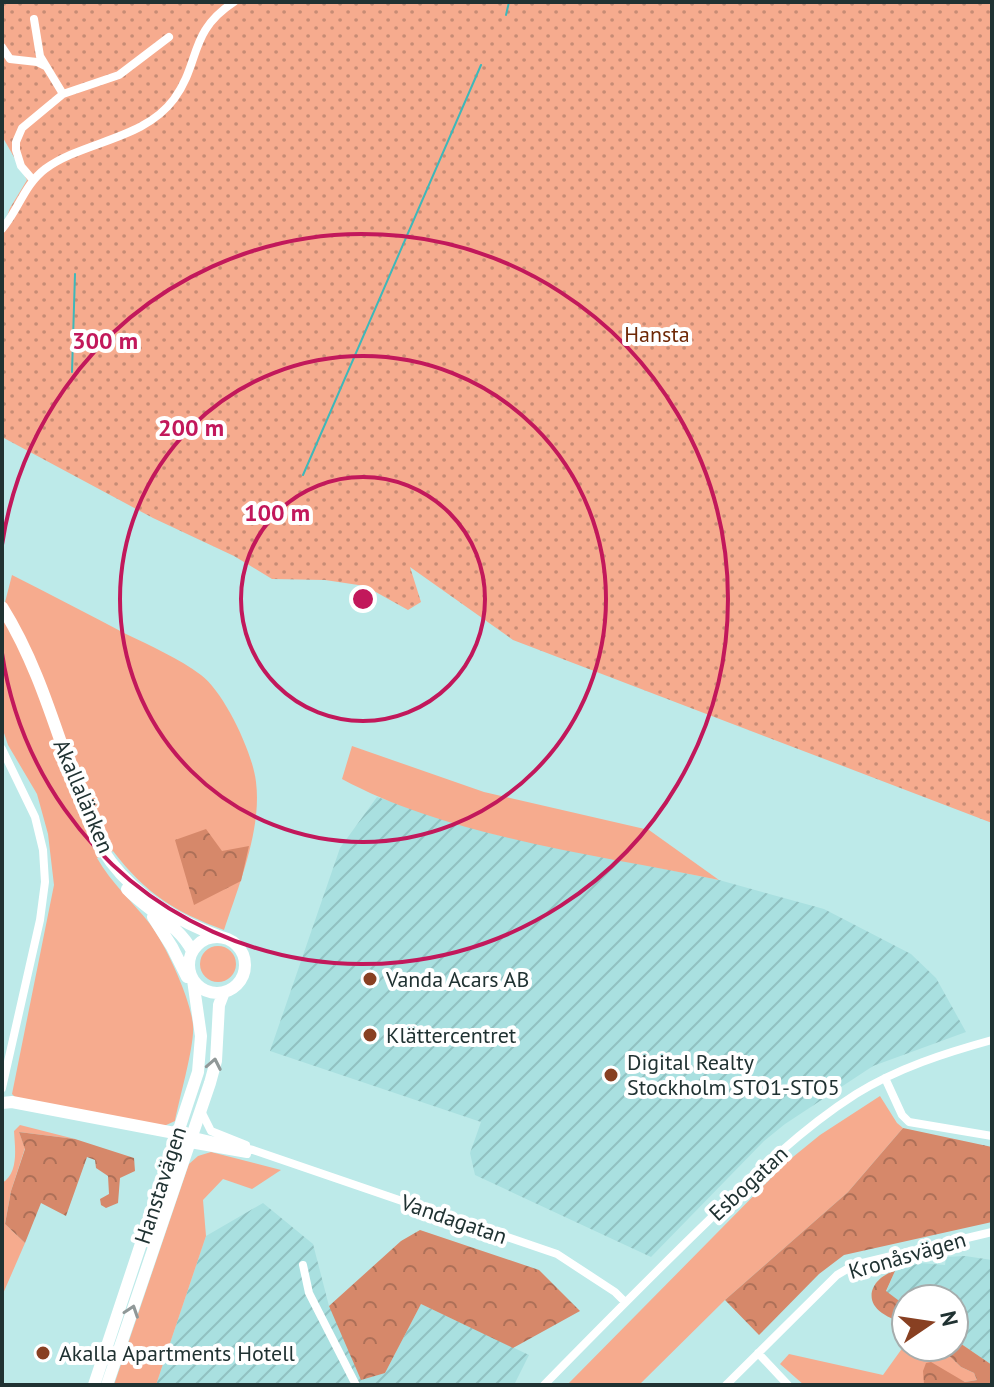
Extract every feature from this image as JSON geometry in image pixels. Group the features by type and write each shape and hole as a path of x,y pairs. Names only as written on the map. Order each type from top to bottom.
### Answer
{"main road":[{"name":"Akallalänken","path":"2,607 31,663 93,830 111,861 140,891 171,914 221,937"},
{"name":"Akallalänken","path":"2,624 11,637 31,684 91,841 110,872 149,911 172,927 192,951"},
{"path":"149,911 172,947 196,999"},
{"path":"221,937 239,948 244,969 237,984 224,992 207,991 193,980 189,966 192,951 205,940 221,937"},
{"name":"Hanstavägen","path":"94,1385 198,1072 200,1055 193,980"},
{"name":"Hanstavägen","path":"107,1385 216,1061 219,1005 224,992"},
{"path":"2,1103 13,1109 191,1140"}],"street":[{"path":"2,229 33,180 59,161 133,130 158,116 181,88 201,34 219,12 234,2"},
{"path":"34,19 37,45 45,67 63,94"},
{"path":"33,180 21,166 16,142 22,128 63,94 119,75 169,37"},
{"path":"2,47 10,59 37,62 45,67"},
{"path":"2,749 27,794 35,817 43,850 45,882 40,920 2,1088"},
{"name":"Esbogatan","path":"544,1385 781,1150 856,1094 885,1078 932,1057 992,1040"},
{"path":"885,1078 902,1115 909,1122 992,1136"},
{"name":"Vandagatan","path":"201,1111 211,1131 243,1142 271,1158 557,1254 625,1302"},
{"name":"Vandagatan","path":"191,1140 253,1150"},
{"name":"Vandagatan","path":"191,1140 271,1158"},
{"name":"Kronåsvägen","path":"726,1385 837,1275 854,1265 992,1232"},
{"path":"303,1265 309,1293 356,1385"},
{"path":"758,1353 788,1385"}],"shaded area":[{"path":"377,797 493,834 719,880 824,909 911,954 936,978 966,1032 873,1066 785,1124 764,1141 651,1257 475,1175 470,1153 481,1122 270,1051 340,848"},
{"path":"263,1203 313,1244 329,1306 385,1373 421,1304 529,1355 514,1385 156,1385 206,1236"},
{"path":"946,1257 992,1260 992,1365 970,1350 970,1283 890,1283 890,1295 886,1292 895,1271 920,1263 945,1265"}],"green space":[{"name":"Hansta","path":"2,2 992,2 992,823 513,640 410,567 421,602 408,610 365,586 325,580 272,579 234,556 153,518 2,437 2,230 10,208 27,180 2,136"},
{"path":"12,575 201,675 228,709 254,770 256,819 224,930 162,900 137,879 113,851 97,858 156,933 177,973 191,1014 192,1045 175,1121 164,1126 18,1100 12,1094 54,885 48,834 37,794 8,745 2,727 2,614"},
{"path":"352,746 484,792 649,830 719,880 526,842 429,816 342,779"},
{"path":"206,829 222,851 249,846 241,881 194,905 175,840"},
{"path":"218,946 230,952 236,964 230,976 218,982 206,976 200,964 206,952"},
{"path":"880,1096 903,1128 848,1192 725,1300 639,1385 567,1385 788,1161 820,1135"},
{"path":"20,1125 75,1139 19,1132 25,1148 11,1191 5,1224 25,1243 2,1296 2,1183 14,1167 14,1131"},
{"path":"903,1128 992,1147 992,1222 844,1255 819,1274 759,1335 725,1300 848,1192"},
{"path":"19,1132 75,1139 134,1158 135,1171 120,1178 118,1203 106,1208 101,1205 100,1199 109,1194 108,1176 96,1168 95,1160 87,1157 66,1216 41,1203 25,1243 5,1224 11,1191 25,1149"},
{"path":"211,1152 281,1170 252,1189 223,1179 203,1200 206,1236 156,1385 114,1385 189,1164 198,1156"},
{"path":"420,1230 539,1270 580,1311 513,1348 421,1304 385,1373 361,1380 329,1306 401,1241"},
{"path":"895,1271 886,1291 890,1294 890,1317 872,1301 873,1288"},
{"path":"970,1350 992,1365 992,1385 924,1384 926,1363 933,1363 965,1382 977,1380 974,1373 957,1363 970,1363"},
{"path":"789,1354 883,1375 892,1363 957,1363 974,1373 977,1380 965,1382 957,1378 924,1383 927,1385 804,1385 780,1364"}],"waterway":[{"path":"506,15 509,2"},
{"path":"303,475 481,65"},
{"path":"72,372 75,274"}],"place":[{"name":"Vanda Acars AB","path":"370,979"},
{"name":"Klättercentret","path":"370,1035"},
{"name":"Digital Realty Stockholm STO1-STO5","path":"611,1075"},
{"name":"Akalla Apartments Hotell","path":"43,1353"}]}
